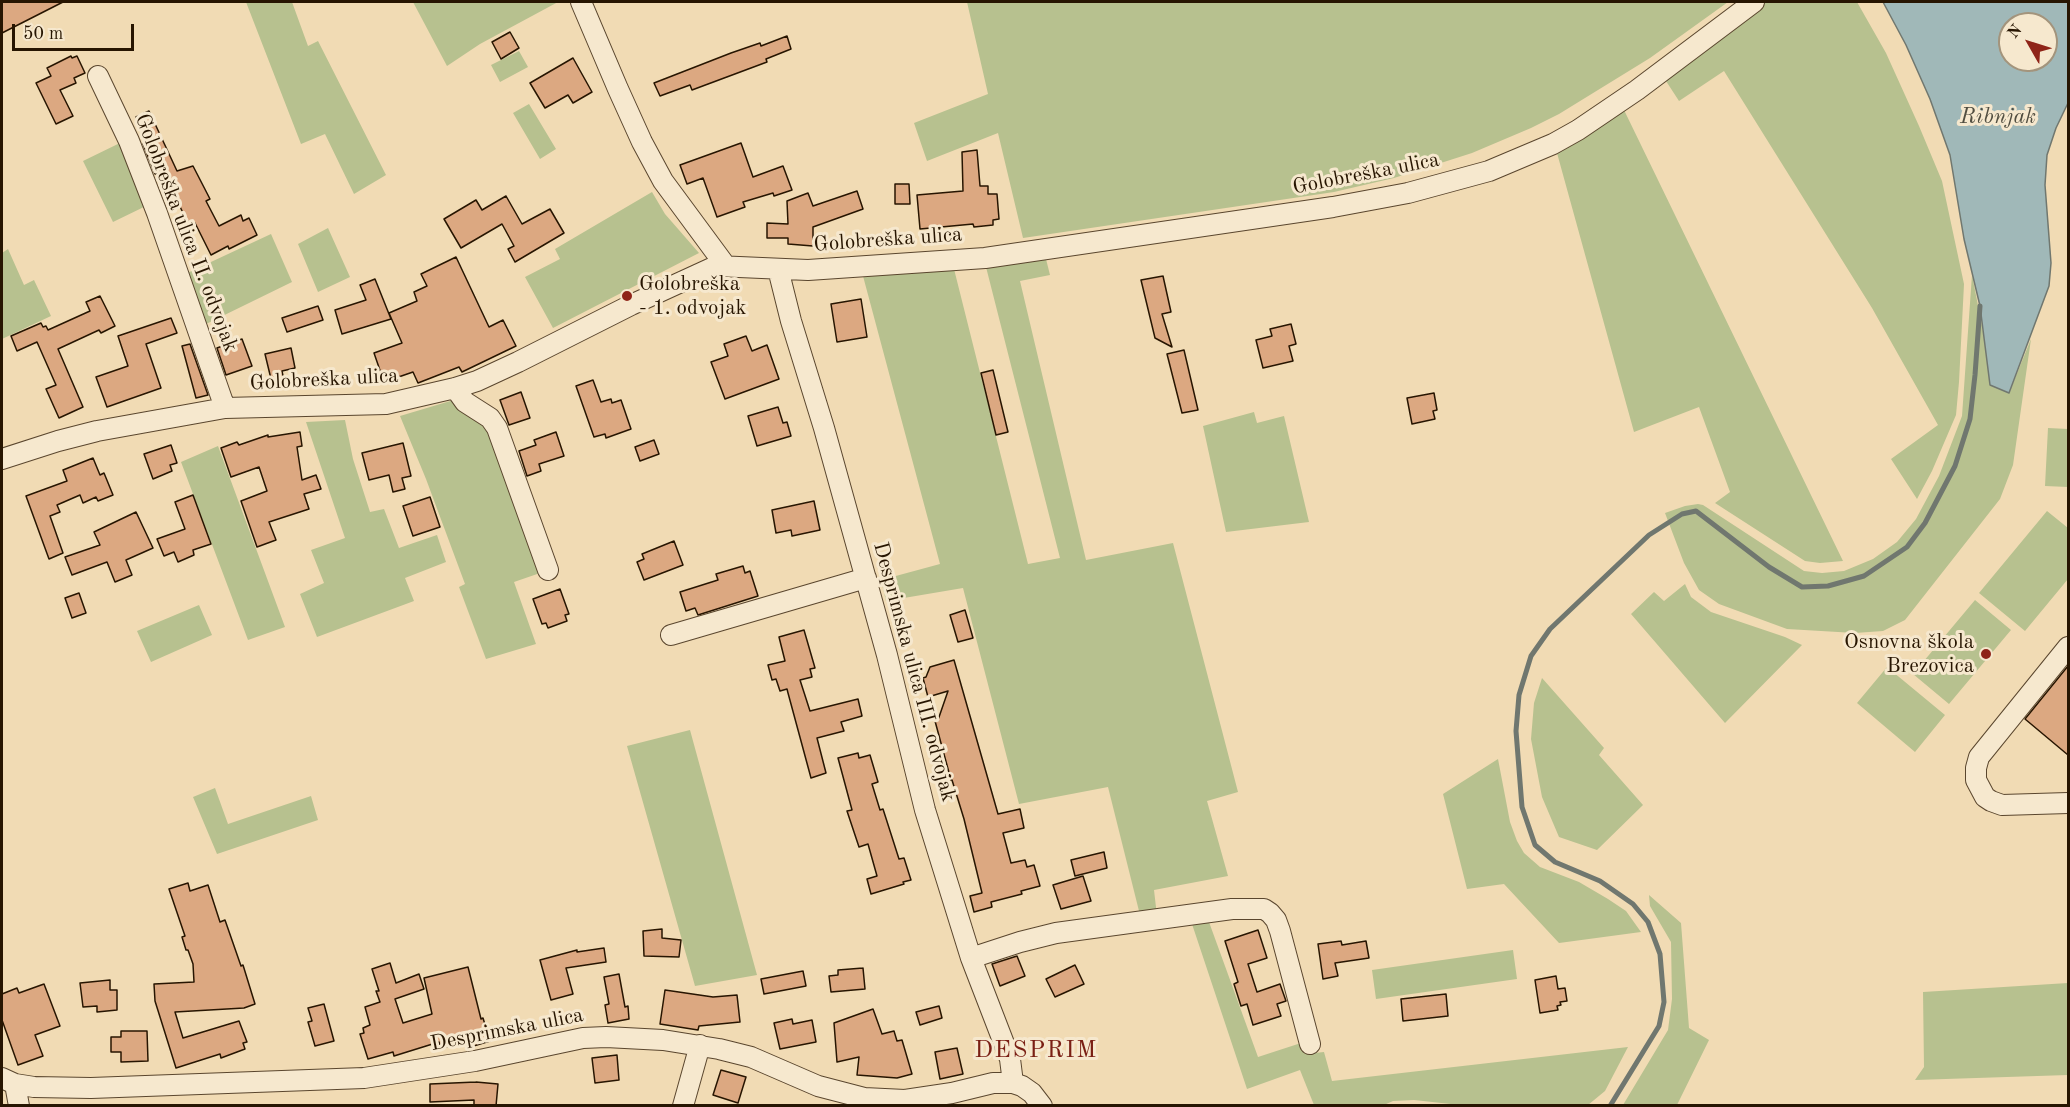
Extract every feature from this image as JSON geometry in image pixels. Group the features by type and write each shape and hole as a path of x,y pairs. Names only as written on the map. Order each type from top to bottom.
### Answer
{"street":[{"path":"581,2 622,100 663,181 725,265"},
{"name":"Golobreška ulica","path":"2,459 97,431 225,408 386,404 455,388 477,381 540,352 707,269 725,265 778,269 844,269 985,258 1333,207 1408,192 1489,171 1553,144 1578,130 1637,90 1754,2"},
{"name":"Golobreška ulica II. odvojak","path":"98,76 129,141 157,213 225,408"},
{"name":"Desprimska ulica III. odvojak","path":"778,269 790,321 824,428 866,578 925,810 971,958 1010,1059 1013,1083"},
{"path":"455,388 465,402 490,418 496,428 548,570"},
{"path":"671,635 866,578"},
{"path":"2068,647 1979,757 1976,780 1985,797 2002,805 2068,803"},
{"path":"971,958 1056,933 1232,909 1264,909 1276,920 1280,931 1310,1044"},
{"name":"Desprimska ulica","path":"8,1081 34,1087 91,1088 364,1078 475,1061 583,1038 606,1036 700,1045 752,1057 818,1086 864,1098 905,1100 952,1093 993,1083 1013,1083"},
{"path":"683,1106 700,1045"},
{"path":"8,1081 19,1106"},
{"path":"1013,1083 1032,1093 1042,1106"}],"green space":[{"path":"246,2 292,2 308,46 318,41 386,175 354,194 325,134 301,144"},
{"path":"413,2 558,2 480,44 447,66"},
{"path":"967,2 1728,2 1650,58 1559,114 1472,153 1394,178 1334,192 1023,238 998,133 927,161 914,123 988,94"},
{"path":"1765,2 1857,2 1886,53 1942,181 1964,284 1959,382 1956,415 1932,471 1917,499 1891,459 1938,425 1872,308 1724,71 1679,101 1666,81"},
{"path":"519,51 528,67 500,82 491,65"},
{"path":"529,104 556,149 540,159 513,113"},
{"path":"1624,110 1843,561 1820,563 1805,561 1715,503 1730,492 1699,407 1634,432 1557,153"},
{"path":"122,142 148,205 113,222 83,161"},
{"path":"652,192 665,214 699,253 553,328 525,277 560,259 555,249"},
{"path":"328,228 350,277 318,292 298,244"},
{"path":"271,234 292,282 202,326 183,275"},
{"path":"8,249 24,285 34,280 51,316 2,339 2,253"},
{"path":"1046,259 1050,275 1020,281 1086,560 1173,543 1238,792 1207,801 1228,876 1154,890 1157,916 1141,919 1108,787 1019,804 963,588 886,601 881,580 940,564 863,276 954,269 1028,564 1060,558 986,267"},
{"path":"1972,275 1984,336 1990,385 2009,393 2031,339 2013,465 2000,499 1905,620 1883,631 1855,633 1787,629 1719,604 1699,590 1684,563 1665,513 1685,506 1703,505 1804,571 1822,573 1844,571 1873,559 1897,542 1916,519 1939,476 1962,416"},
{"path":"457,399 486,419 543,572 514,582 536,644 486,659 459,587 465,584 400,416"},
{"path":"1254,412 1257,423 1284,416 1309,522 1226,532 1203,426"},
{"path":"345,420 353,459 370,512 384,509 399,548 437,535 446,562 405,578 414,601 317,637 300,594 324,583 311,550 345,538 306,422"},
{"path":"2048,428 2068,429 2068,487 2045,486"},
{"path":"218,446 285,627 248,640 181,462"},
{"path":"2047,511 2068,528 2068,579 2025,631 1979,593"},
{"path":"1685,584 1691,597 1711,612 1802,645 1725,723 1631,614 1654,592 1664,601"},
{"path":"1975,600 2011,630 1949,704 1913,674"},
{"path":"199,605 212,635 151,662 137,631"},
{"path":"1887,667 1945,715 1915,752 1857,703"},
{"path":"1542,678 1604,748 1599,755 1643,805 1597,850 1559,837 1542,797 1531,739 1534,703"},
{"path":"690,730 757,975 695,986 627,746"},
{"path":"1498,759 1510,822 1524,853 1540,867 1579,882 1626,911 1641,932 1559,943 1504,884 1467,889 1443,794"},
{"path":"215,788 228,824 311,796 318,820 217,854 193,797"},
{"path":"1649,895 1681,923 1689,1028 1709,1040 1677,1105 1623,1105 1668,1030 1672,999 1671,942 1650,906"},
{"path":"1209,922 1258,1057 1301,1043 1305,1054 1324,1052 1332,1081 1628,1047 1605,1091 1588,1105 1469,1106 1414,1100 1393,1101 1384,1105 1314,1105 1300,1070 1247,1089 1192,924"},
{"path":"1513,950 1517,979 1376,999 1372,970"},
{"path":"2068,983 2068,1075 1915,1080 1924,1067 1923,992"}],"water":[{"name":"Ribnjak","path":"1883,2 2068,2 2068,103 2047,155 2045,185 2051,263 2049,286 2009,393 1990,385 1980,306 1964,239 1950,155 1930,99 1906,45"}],"building":[{"path":"2,2 63,2 2,33"},
{"path":"510,32 519,48 501,59 492,42"},
{"path":"787,36 791,49 766,59 767,62 692,90 690,85 660,96 654,83 731,53 760,43 761,46"},
{"path":"71,56 72,58 77,56 85,73 74,78 76,83 60,90 73,116 56,124 36,83 51,76 47,68"},
{"path":"573,58 592,92 573,103 568,95 545,108 530,83"},
{"path":"149,111 177,171 193,166 210,199 206,201 219,226 241,215 243,221 249,218 257,235 211,255 195,223 187,221 162,170 155,174 143,144 148,141 136,117"},
{"path":"741,143 753,177 783,166 792,190 743,202 745,207 717,217 703,178 687,184 680,165"},
{"path":"977,150 980,186 988,186 988,194 997,194 999,219 993,220 993,225 974,227 973,224 920,229 917,195 963,191 962,152"},
{"path":"895,184 909,184 910,204 895,204"},
{"path":"857,191 863,209 813,227 813,246 788,244 788,238 767,238 767,223 788,224 787,201 808,193 813,206"},
{"path":"506,196 522,224 550,209 564,233 515,262 508,249 514,246 502,224 461,248 444,219 476,200 482,210"},
{"path":"456,257 489,327 503,320 516,346 462,372 459,367 418,383 413,372 384,382 374,353 402,343 389,313 417,301 414,292 427,286 421,274"},
{"path":"1163,276 1171,312 1162,314 1172,347 1155,338 1141,280"},
{"path":"375,279 391,319 342,334 335,310 366,300 360,285"},
{"path":"100,296 115,326 101,333 99,330 58,349 83,407 59,418 46,389 56,385 37,342 17,351 11,336 41,323 48,330 90,311 86,302"},
{"path":"861,299 867,337 837,342 831,304"},
{"path":"318,306 323,320 287,332 282,318"},
{"path":"171,318 177,333 146,344 161,388 107,407 96,377 128,366 118,336"},
{"path":"1291,324 1296,344 1289,346 1293,361 1263,368 1256,340 1272,336 1270,329"},
{"path":"746,336 752,351 767,345 779,379 725,399 711,362 728,356 724,344"},
{"path":"242,339 252,366 226,375 217,348"},
{"path":"190,344 208,395 196,398 182,346"},
{"path":"291,348 295,368 282,371 284,381 272,383 265,354"},
{"path":"1184,350 1198,410 1182,413 1167,354"},
{"path":"993,370 1008,432 996,435 981,373"},
{"path":"593,380 601,402 611,399 612,403 621,400 631,429 606,438 605,434 594,437 576,386"},
{"path":"521,392 530,418 509,425 500,400"},
{"path":"1434,393 1437,410 1433,411 1435,419 1412,424 1407,398"},
{"path":"778,407 783,423 787,422 791,436 757,446 748,416"},
{"path":"300,432 302,446 297,447 302,480 316,475 321,489 304,494 309,509 269,522 276,540 257,547 241,501 267,491 259,467 231,477 221,448 237,442 239,445 268,435 268,437"},
{"path":"556,432 564,456 539,464 541,471 527,476 519,451 536,445 534,440"},
{"path":"654,440 659,454 640,461 635,447"},
{"path":"403,443 411,476 402,478 405,489 393,492 389,475 369,480 362,453"},
{"path":"171,445 177,463 170,465 172,471 153,479 144,454"},
{"path":"93,458 100,475 104,473 113,495 98,501 96,497 83,503 80,495 57,505 60,512 50,516 63,553 49,559 26,496 67,481 63,470"},
{"path":"193,495 211,544 193,550 194,555 178,562 174,552 164,556 157,539 185,529 175,502"},
{"path":"430,497 440,527 413,536 403,506"},
{"path":"814,501 820,530 792,536 791,530 776,533 772,510"},
{"path":"136,512 153,548 126,560 132,575 115,582 107,562 72,575 65,557 100,545 94,532"},
{"path":"674,541 683,565 644,580 637,562 644,559 642,554"},
{"path":"743,566 745,573 750,571 758,596 698,615 695,608 686,611 680,592 718,580 716,574"},
{"path":"560,589 569,614 565,615 567,621 548,628 546,623 542,624 533,599"},
{"path":"79,593 86,613 72,618 65,598"},
{"path":"965,610 973,638 958,642 950,615"},
{"path":"804,630 815,668 810,669 812,677 800,680 810,711 858,699 862,716 841,722 844,731 817,738 826,773 811,778 787,689 780,691 776,679 772,680 768,665 785,661 779,637"},
{"path":"954,660 998,814 1020,809 1024,828 1003,833 1011,863 1025,860 1027,867 1034,865 1040,886 1021,891 1022,894 991,902 992,907 974,912 970,896 982,893 964,819 935,721 938,720 948,691 928,697 923,678 926,677 930,667"},
{"path":"2068,666 2068,755 2025,719"},
{"path":"858,753 859,758 870,755 878,782 872,784 880,810 883,809 899,859 904,858 911,880 871,894 867,879 877,876 868,844 859,847 847,811 852,810 838,758"},
{"path":"1104,852 1107,868 1075,876 1071,860"},
{"path":"1083,876 1091,901 1061,909 1053,885"},
{"path":"188,883 190,891 208,885 220,922 225,920 241,966 243,965 255,1004 244,1008 175,1012 183,1038 239,1021 247,1042 243,1043 245,1049 221,1058 220,1054 176,1068 155,1001 154,984 194,982 193,964 186,950 182,937 185,936 169,889"},
{"path":"662,929 662,938 681,940 679,957 644,956 643,931"},
{"path":"1258,930 1267,958 1248,964 1257,992 1280,984 1286,1001 1277,1004 1281,1016 1253,1025 1247,1004 1241,1006 1234,984 1238,982 1225,941"},
{"path":"1341,941 1342,945 1366,941 1369,958 1335,963 1338,976 1323,979 1318,944"},
{"path":"604,948 606,962 566,968 573,994 551,1000 540,960 577,950 577,952"},
{"path":"1017,956 1025,976 1000,986 992,964"},
{"path":"390,963 396,983 419,974 424,989 395,999 403,1023 432,1014 424,978 468,967 481,1019 483,1018 490,1041 467,1048 466,1042 441,1048 439,1042 394,1056 393,1052 368,1059 360,1034 364,1033 363,1028 370,1025 365,1007 380,1002 372,969"},
{"path":"1075,965 1084,984 1055,997 1046,979"},
{"path":"863,968 865,989 831,992 829,976 838,975 838,970"},
{"path":"803,971 806,986 764,994 761,979"},
{"path":"619,974 625,1007 628,1006 629,1019 608,1023 605,1005 609,1004 604,977"},
{"path":"1556,976 1558,989 1565,988 1567,1001 1560,1002 1561,1005 1557,1006 1558,1010 1540,1013 1535,980"},
{"path":"110,980 110,990 117,990 117,1010 97,1012 97,1006 83,1007 80,983"},
{"path":"44,984 60,1026 35,1035 43,1056 18,1065 2,1020 2,994 17,988 19,993"},
{"path":"665,990 713,997 737,995 740,1022 699,1026 698,1030 660,1024"},
{"path":"1446,994 1448,1016 1403,1021 1401,999"},
{"path":"324,1004 334,1041 315,1046 308,1022 312,1021 308,1008"},
{"path":"939,1006 942,1018 920,1025 916,1012"},
{"path":"873,1009 882,1034 894,1031 897,1041 902,1040 912,1074 897,1078 857,1075 859,1057 837,1062 834,1023"},
{"path":"792,1019 793,1024 812,1020 816,1042 780,1049 774,1023"},
{"path":"121,1031 147,1031 148,1061 121,1062 121,1052 111,1052 111,1037 121,1037"},
{"path":"957,1048 963,1074 940,1079 935,1052"},
{"path":"617,1055 619,1080 595,1083 592,1058"},
{"path":"721,1070 746,1077 738,1103 713,1095"},
{"path":"476,1082 498,1084 496,1106 474,1105 474,1100 430,1102 430,1084"}],"waterway":[{"path":"1610,1106 1659,1026 1664,1002 1660,954 1648,922 1633,904 1600,881 1555,862 1535,845 1522,807 1516,731 1519,695 1531,656 1550,629 1649,535 1682,514 1696,511 1769,567 1802,587 1828,586 1864,576 1907,547 1925,523 1955,466 1970,419 1980,306"}],"place":[{"name":"Golobreška - 1. odvojak","path":"627,296"},
{"name":"Osnovna škola Brezovica","path":"1986,654"}],"district":[{"name":"DESPRIM","path":"1036,1051"}]}
